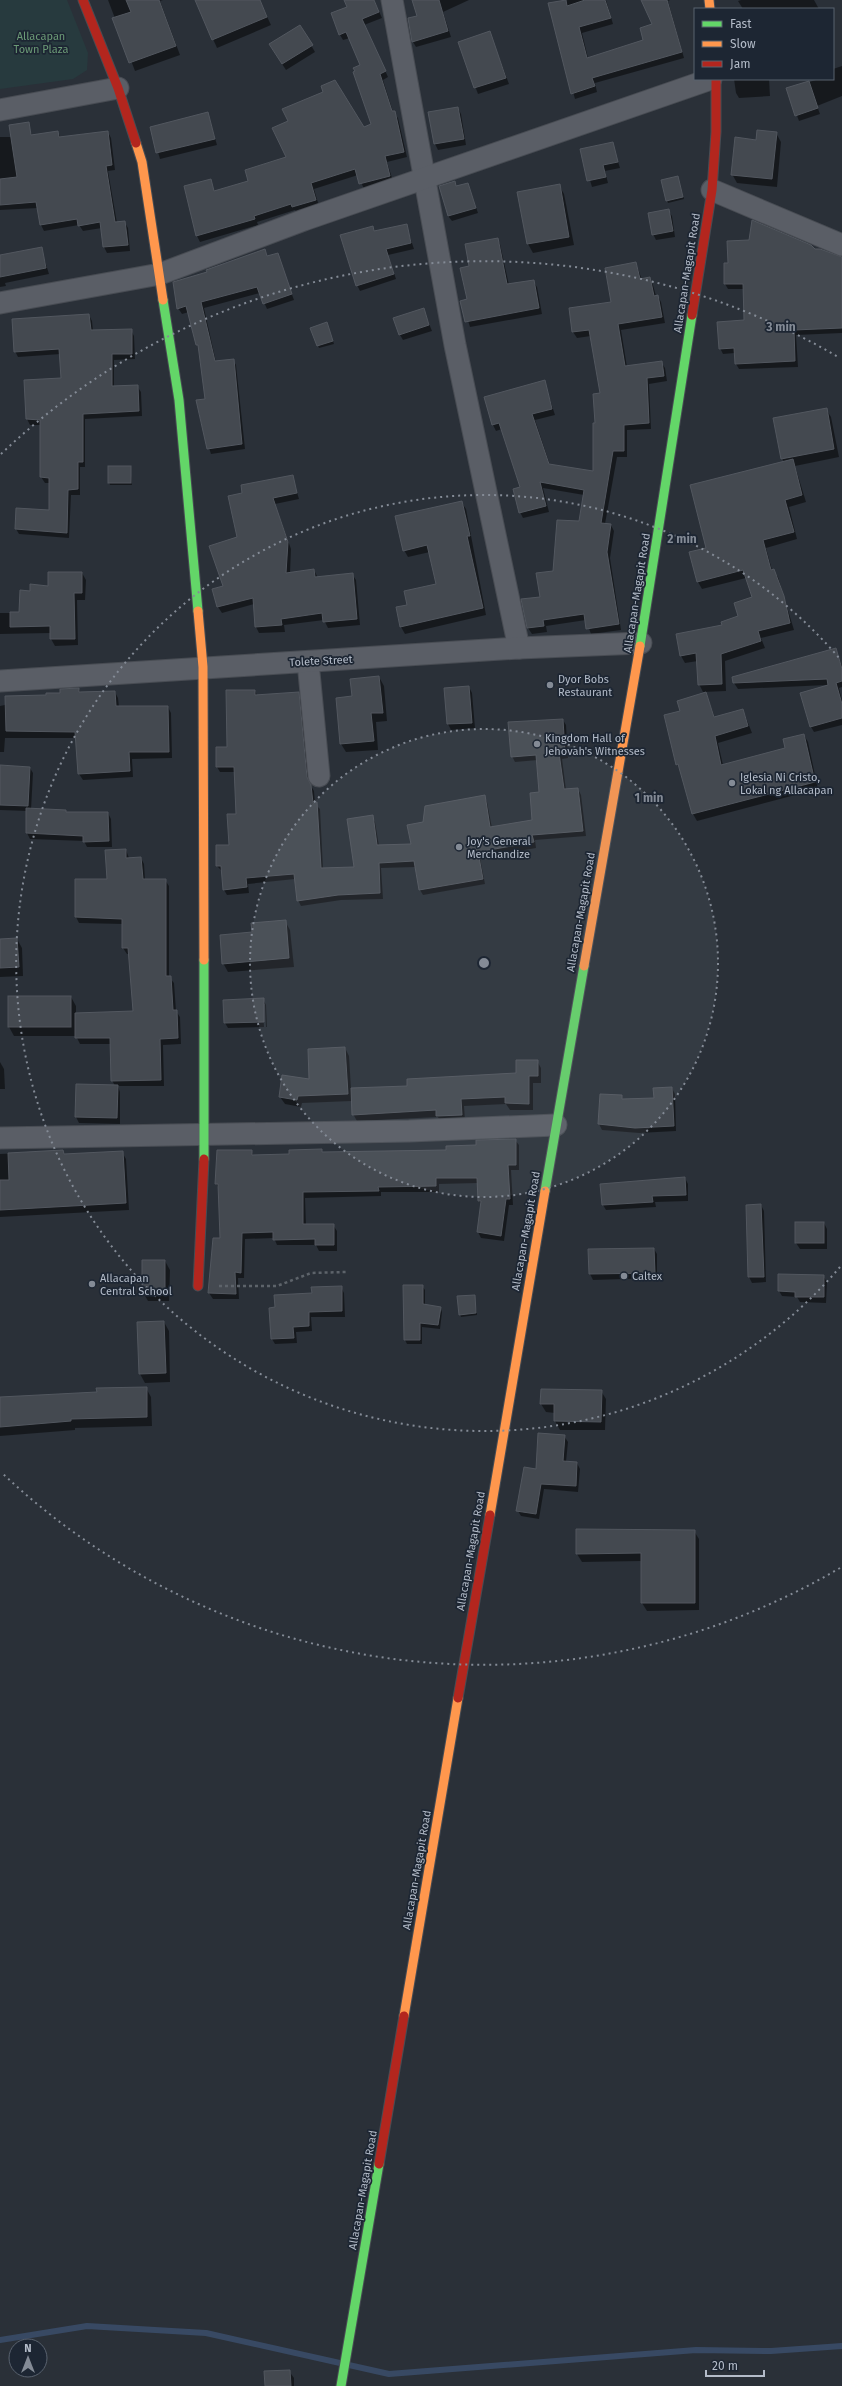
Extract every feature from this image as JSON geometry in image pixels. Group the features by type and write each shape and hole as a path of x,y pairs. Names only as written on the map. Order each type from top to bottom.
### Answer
{"main road":[{"path":"83,0 118,88 142,162 179,400 203,667 205,1134 198,1286"},
{"name":"Allacapan-Magapit Road","path":"341,2385 351,2334 556,1125 642,643 712,190 716,132 716,80"}],"street":[{"path":"392,0 455,345 519,648"},
{"path":"0,303 160,274 304,220 708,80"},
{"path":"0,110 118,88"},
{"path":"712,190 842,245"},
{"name":"Tolete Street","path":"0,681 519,648 642,643"},
{"path":"308,662 318,776"},
{"path":"0,1138 408,1131 556,1125"}],"path":[{"path":"198,1286 277,1286 311,1274 346,1272"}],"green space":[{"name":"Allacapan Town Plaza","path":"0,0 67,0 88,53 87,70 73,79 0,89"}],"building":[{"path":"126,0 159,0 176,46 129,63 112,18 131,12"},
{"path":"195,0 260,0 267,17 212,40"},
{"path":"344,0 374,0 379,12 362,19 386,71 380,74 392,111 395,111 404,152 385,156 390,176 359,184 355,169 311,183 316,200 292,207 291,204 254,216 255,219 196,236 184,186 211,179 214,191 248,181 245,170 286,157 272,128 288,121 282,109 323,92 321,86 335,80 364,127 371,124 353,72 355,71 353,68 360,65 346,32 339,35 331,13 347,7"},
{"path":"412,0 439,0 448,31 412,42 408,18 417,16"},
{"path":"566,0 567,6 585,0 605,0 611,18 579,27 587,58 643,40 640,28 652,24 641,0 667,0 682,52 592,78 595,86 571,94 548,3"},
{"path":"300,25 313,45 282,64 269,44"},
{"path":"490,31 506,78 474,88 458,42"},
{"path":"809,81 818,108 795,116 786,88"},
{"path":"458,107 464,139 434,144 428,112"},
{"path":"208,112 215,139 156,153 150,127"},
{"path":"29,122 31,135 58,131 59,137 108,131 112,165 106,166 115,222 125,221 128,245 103,247 100,222 78,226 77,219 40,225 36,202 0,205 0,179 17,177 9,125"},
{"path":"757,130 777,132 772,179 731,175 735,137 756,140"},
{"path":"613,142 618,162 603,165 606,177 587,181 580,149"},
{"path":"678,176 683,197 666,201 661,180"},
{"path":"455,181 456,186 468,183 476,208 448,216 439,186"},
{"path":"560,184 569,237 527,244 517,192"},
{"path":"669,209 673,231 652,235 648,213"},
{"path":"752,220 811,245 815,249 820,249 842,257 842,328 794,330 795,361 735,364 734,348 719,349 717,322 744,320 743,284 724,284 724,263 728,263 727,241 749,240"},
{"path":"407,224 411,243 386,249 394,274 356,286 340,235 373,226 374,231"},
{"path":"498,238 507,284 534,280 539,308 465,322 460,301 467,299 460,268 469,266 465,244"},
{"path":"42,247 46,268 0,277 0,255"},
{"path":"265,249 267,256 278,253 292,294 263,304 257,287 201,302 215,361 234,359 242,444 207,449 196,400 205,399 198,345 196,345 186,306 177,309 173,282 207,272 206,270"},
{"path":"636,262 640,279 650,277 654,296 658,295 662,317 618,324 625,366 662,361 664,376 647,378 649,423 624,425 624,451 613,451 601,523 611,524 607,552 619,624 586,629 584,614 543,620 544,626 527,628 521,599 540,597 536,573 553,571 557,520 579,521 584,490 540,482 546,506 519,513 513,489 520,487 499,423 492,425 484,397 545,380 552,409 532,414 549,464 593,471 593,423 595,423 593,394 600,393 589,330 572,332 569,308 611,302 605,268"},
{"path":"424,308 429,325 399,335 393,318"},
{"path":"89,314 91,330 132,329 132,354 112,354 112,386 138,385 139,411 83,414 83,462 78,462 78,489 68,490 67,533 15,529 16,508 49,510 49,478 40,477 40,420 26,419 24,380 61,378 59,349 14,352 12,319"},
{"path":"327,322 333,341 317,346 310,328"},
{"path":"827,408 834,449 781,459 773,418"},
{"path":"793,459 802,495 785,500 794,532 763,540 771,570 774,569 784,596 790,623 758,631 761,641 721,654 722,684 698,685 696,653 680,656 676,634 722,625 721,622 738,616 734,603 752,597 743,570 697,582 689,552 706,548 690,485"},
{"path":"108,466 131,466 131,483 108,483"},
{"path":"293,475 297,493 273,498 288,542 286,573 314,569 315,577 353,573 357,619 323,622 322,613 281,619 282,625 255,627 253,598 217,607 212,589 223,586 209,546 237,537 228,496 242,493 241,485"},
{"path":"462,501 470,536 467,536 483,608 400,627 396,607 407,605 404,591 436,584 427,545 403,551 395,516"},
{"path":"48,572 82,572 82,593 74,593 75,639 50,639 50,626 10,627 10,612 19,612 20,590 30,591 30,584 48,586"},
{"path":"836,648 842,669 842,681 836,683 842,704 842,718 810,727 800,693 828,685 827,679 733,683 732,677"},
{"path":"379,676 383,713 371,713 374,741 340,744 336,698 352,696 350,679"},
{"path":"469,686 472,723 447,724 444,688"},
{"path":"79,688 79,692 115,691 116,706 168,706 169,752 129,752 130,771 78,774 75,732 6,731 5,696 46,695 46,693 60,693 60,689"},
{"path":"226,690 255,690 255,695 299,692 307,777 311,785 313,803 317,802 321,868 354,867 347,819 373,815 377,845 411,844 407,825 423,822 425,806 485,795 490,827 532,820 530,793 539,792 536,755 511,757 508,722 563,719 565,753 559,753 564,789 578,788 583,831 532,835 534,842 478,852 483,879 419,890 414,861 379,863 380,893 338,895 297,901 294,874 246,878 247,887 223,890 221,866 216,866 216,845 229,845 227,814 236,814 234,767 216,767 216,747 227,747"},
{"path":"706,692 714,717 743,709 748,726 715,736 721,765 785,748 783,739 804,734 815,782 692,814 678,764 676,765 664,715 680,711 677,701"},
{"path":"0,765 30,767 28,806 0,805"},
{"path":"26,808 66,810 66,812 108,812 109,841 83,842 83,836 26,833"},
{"path":"126,849 126,858 141,857 143,879 166,879 166,976 171,976 173,1010 177,1010 178,1038 160,1039 161,1080 111,1081 110,1038 75,1038 75,1013 133,1011 128,948 122,948 122,919 75,917 75,879 107,879 105,850"},
{"path":"286,920 289,958 222,964 220,935 252,932 251,923"},
{"path":"17,938 19,967 0,968 0,939"},
{"path":"8,996 71,996 71,1027 8,1027"},
{"path":"264,998 264,1022 224,1023 223,1000"},
{"path":"345,1047 348,1094 298,1096 297,1100 279,1097 282,1075 309,1079 308,1049"},
{"path":"516,1060 538,1060 538,1076 529,1076 529,1104 505,1103 505,1097 461,1099 462,1115 436,1116 436,1110 352,1115 351,1088 407,1086 407,1079 516,1073"},
{"path":"76,1084 118,1085 117,1118 75,1117"},
{"path":"672,1087 674,1126 635,1128 598,1124 600,1094 622,1095 622,1099 654,1098 653,1088"},
{"path":"516,1139 516,1165 508,1165 510,1199 506,1199 501,1236 477,1232 481,1201 478,1201 477,1178 436,1178 436,1186 378,1187 379,1191 303,1192 303,1224 334,1224 334,1245 315,1245 315,1239 273,1240 273,1232 242,1233 241,1273 235,1272 236,1294 208,1293 213,1238 220,1238 218,1184 215,1184 217,1150 252,1150 252,1155 289,1154 289,1150 322,1149 322,1152 446,1150 446,1146 476,1145 476,1140"},
{"path":"63,1150 64,1154 123,1151 126,1203 0,1210 0,1180 9,1180 8,1153"},
{"path":"685,1177 686,1195 652,1196 653,1202 602,1205 600,1184"},
{"path":"761,1204 764,1277 748,1277 746,1205"},
{"path":"795,1222 824,1222 824,1243 795,1243"},
{"path":"654,1248 655,1273 589,1274 588,1249"},
{"path":"142,1260 165,1260 165,1293 142,1292"},
{"path":"778,1274 824,1275 824,1297 795,1297 795,1292 778,1291"},
{"path":"403,1285 423,1285 423,1304 441,1307 438,1325 420,1323 420,1340 404,1340"},
{"path":"342,1286 342,1311 309,1312 309,1326 293,1327 294,1338 271,1339 269,1308 275,1307 274,1295 312,1293 311,1287"},
{"path":"475,1295 476,1313 459,1315 457,1296"},
{"path":"164,1321 166,1373 139,1374 137,1322"},
{"path":"147,1387 147,1417 71,1419 71,1421 0,1427 0,1397 97,1392 96,1388"},
{"path":"541,1389 602,1390 601,1422 554,1421 554,1404 540,1404"},
{"path":"538,1433 565,1435 563,1461 577,1462 576,1486 541,1484 536,1514 516,1511 524,1467 536,1469"},
{"path":"576,1529 695,1530 695,1603 641,1603 641,1553 576,1554"},
{"path":"290,2370 291,2386 265,2386 264,2371"}],"waterway":[{"path":"0,2340 87,2326 206,2333 389,2374 696,2350 771,2351 842,2346"}],"traffic: fast":[{"path":"163,300 179,400 198,611"},
{"path":"640,646 692,315"},
{"path":"204,960 204,1159"},
{"path":"545,1191 584,966"},
{"path":"341,2386 379,2164"}],"traffic: slow":[{"path":"709,0 710,8"},
{"path":"136,143 142,162 163,300"},
{"path":"198,611 203,667 204,960"},
{"path":"584,966 640,646"},
{"path":"490,1515 545,1191"},
{"path":"404,2016 458,1698"}],"traffic: jam":[{"path":"83,0 118,88 136,143"},
{"path":"692,315 712,190 716,132 716,80"},
{"path":"198,1286 204,1159"},
{"path":"458,1698 490,1515"},
{"path":"379,2164 404,2016"}],"place":[{"name":"Dyor Bobs Restaurant","path":"550,685"},
{"name":"Kingdom Hall of Jehovah's Witnesses","path":"537,744"},
{"name":"Iglesia Ni Cristo, Lokal ng Allacapan","path":"732,783"},
{"name":"Joy's General Merchandize","path":"459,847"},
{"name":"Caltex","path":"624,1276"},
{"name":"Allacapan Central School","path":"92,1284"}]}
